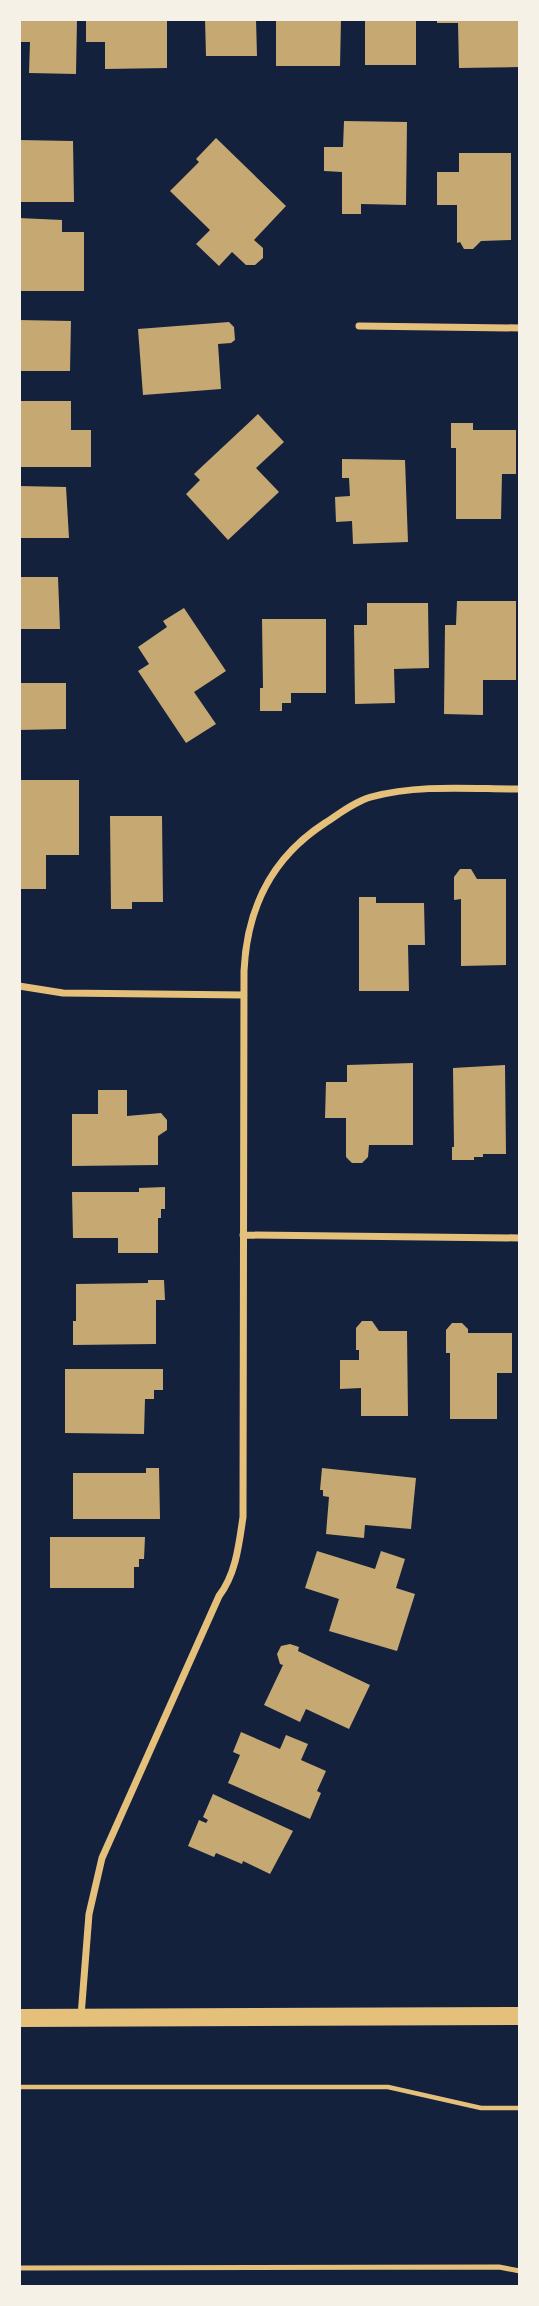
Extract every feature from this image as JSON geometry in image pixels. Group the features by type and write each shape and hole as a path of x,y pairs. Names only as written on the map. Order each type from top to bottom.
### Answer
{"main road":[{"path":"19,2018 520,2016"}],"street":[{"path":"359,326 520,328"},
{"path":"81,2018 89,1914 102,1858 227,1582 239,1546 243,1517 244,995 247,943 260,899 279,864 291,849 335,814 369,797 425,789 520,789"},
{"path":"19,986 63,993 244,995"},
{"path":"243,1235 520,1238"}],"lane":[{"path":"19,2268 499,2267 520,2271"}],"path":[{"path":"19,2087 388,2087 481,2108 520,2108"}],"building":[{"path":"19,19 77,19 76,74 29,73 30,42 19,42"},
{"path":"86,19 167,19 167,68 105,69 105,42 86,42"},
{"path":"205,19 256,19 257,56 206,56"},
{"path":"276,19 341,19 340,66 276,66"},
{"path":"365,19 416,19 416,65 365,65"},
{"path":"437,19 520,19 520,67 459,68 458,23 437,23"},
{"path":"344,121 407,122 406,205 361,204 361,214 342,214 342,172 324,171 324,147 343,147"},
{"path":"216,138 286,206 254,240 263,248 263,258 255,265 246,265 232,252 219,266 196,244 210,230 170,191 199,162 196,159"},
{"path":"19,140 73,141 74,202 19,202"},
{"path":"459,153 511,153 511,240 481,241 473,249 464,249 460,242 457,243 457,205 437,205 437,172 459,172"},
{"path":"19,218 62,220 62,232 84,232 84,291 19,291"},
{"path":"19,320 71,321 70,371 19,371"},
{"path":"229,322 234,327 235,340 218,344 221,389 143,395 138,329"},
{"path":"19,401 71,401 71,430 91,430 91,467 19,467"},
{"path":"258,414 284,442 256,468 279,492 228,540 186,494 200,480 194,474"},
{"path":"451,423 473,423 473,430 516,430 516,474 502,474 501,519 456,519 456,448 451,448"},
{"path":"342,459 405,460 408,542 353,544 352,521 336,522 335,497 350,496 349,478 342,478"},
{"path":"19,486 66,487 69,538 19,538"},
{"path":"19,577 58,577 60,629 19,629"},
{"path":"457,601 516,601 516,680 483,680 483,715 444,714 445,625 456,625"},
{"path":"367,603 428,603 429,668 394,669 395,703 355,704 354,625 367,625"},
{"path":"184,608 226,671 194,692 216,724 186,743 138,671 149,664 138,647 167,627 163,621"},
{"path":"262,619 326,619 326,693 291,693 291,703 282,703 282,711 260,711 260,688 263,688"},
{"path":"19,683 66,683 66,729 19,730"},
{"path":"19,780 79,780 79,855 46,855 46,889 19,889"},
{"path":"110,816 162,816 163,902 132,902 132,909 111,909"},
{"path":"460,869 471,869 477,879 506,879 506,965 461,966 461,899 454,900 454,877"},
{"path":"359,897 376,897 376,903 424,903 425,945 408,945 409,991 359,991"},
{"path":"413,1063 413,1145 369,1145 368,1157 362,1163 352,1163 346,1157 346,1118 325,1118 326,1082 347,1082 347,1065"},
{"path":"505,1065 506,1154 483,1154 483,1157 474,1157 474,1160 452,1160 453,1068"},
{"path":"98,1090 127,1090 127,1116 161,1113 167,1120 167,1130 158,1136 158,1165 72,1166 72,1114 98,1114"},
{"path":"165,1187 165,1209 161,1209 161,1218 158,1218 158,1253 118,1253 118,1238 73,1238 72,1192 139,1192 139,1188"},
{"path":"148,1280 164,1280 165,1300 156,1300 156,1344 73,1345 76,1284 148,1283"},
{"path":"362,1321 372,1321 379,1331 407,1331 408,1416 361,1416 361,1388 340,1389 340,1360 359,1360 356,1328"},
{"path":"452,1323 462,1323 468,1333 512,1333 512,1373 497,1373 497,1419 450,1419 450,1353 446,1353 446,1330"},
{"path":"65,1369 163,1369 163,1390 154,1390 154,1399 145,1399 144,1434 65,1433"},
{"path":"146,1468 159,1468 160,1519 73,1519 73,1473 146,1473"},
{"path":"322,1468 416,1478 411,1529 365,1525 364,1538 326,1534 329,1497 323,1496 323,1490 320,1490"},
{"path":"50,1537 145,1537 144,1559 139,1559 139,1567 134,1567 134,1588 50,1588"},
{"path":"317,1551 375,1569 381,1551 405,1559 396,1588 415,1594 397,1651 329,1631 339,1599 305,1588"},
{"path":"290,1644 299,1647 298,1651 370,1685 349,1729 306,1709 300,1722 264,1705 283,1665 280,1664 277,1654 281,1646"},
{"path":"241,1732 280,1749 286,1735 308,1744 301,1760 326,1771 317,1791 321,1793 310,1819 228,1783 240,1755 233,1752"},
{"path":"213,1794 293,1831 270,1874 243,1861 242,1864 216,1853 214,1857 188,1846 199,1820 206,1823 208,1820 203,1817"}]}
